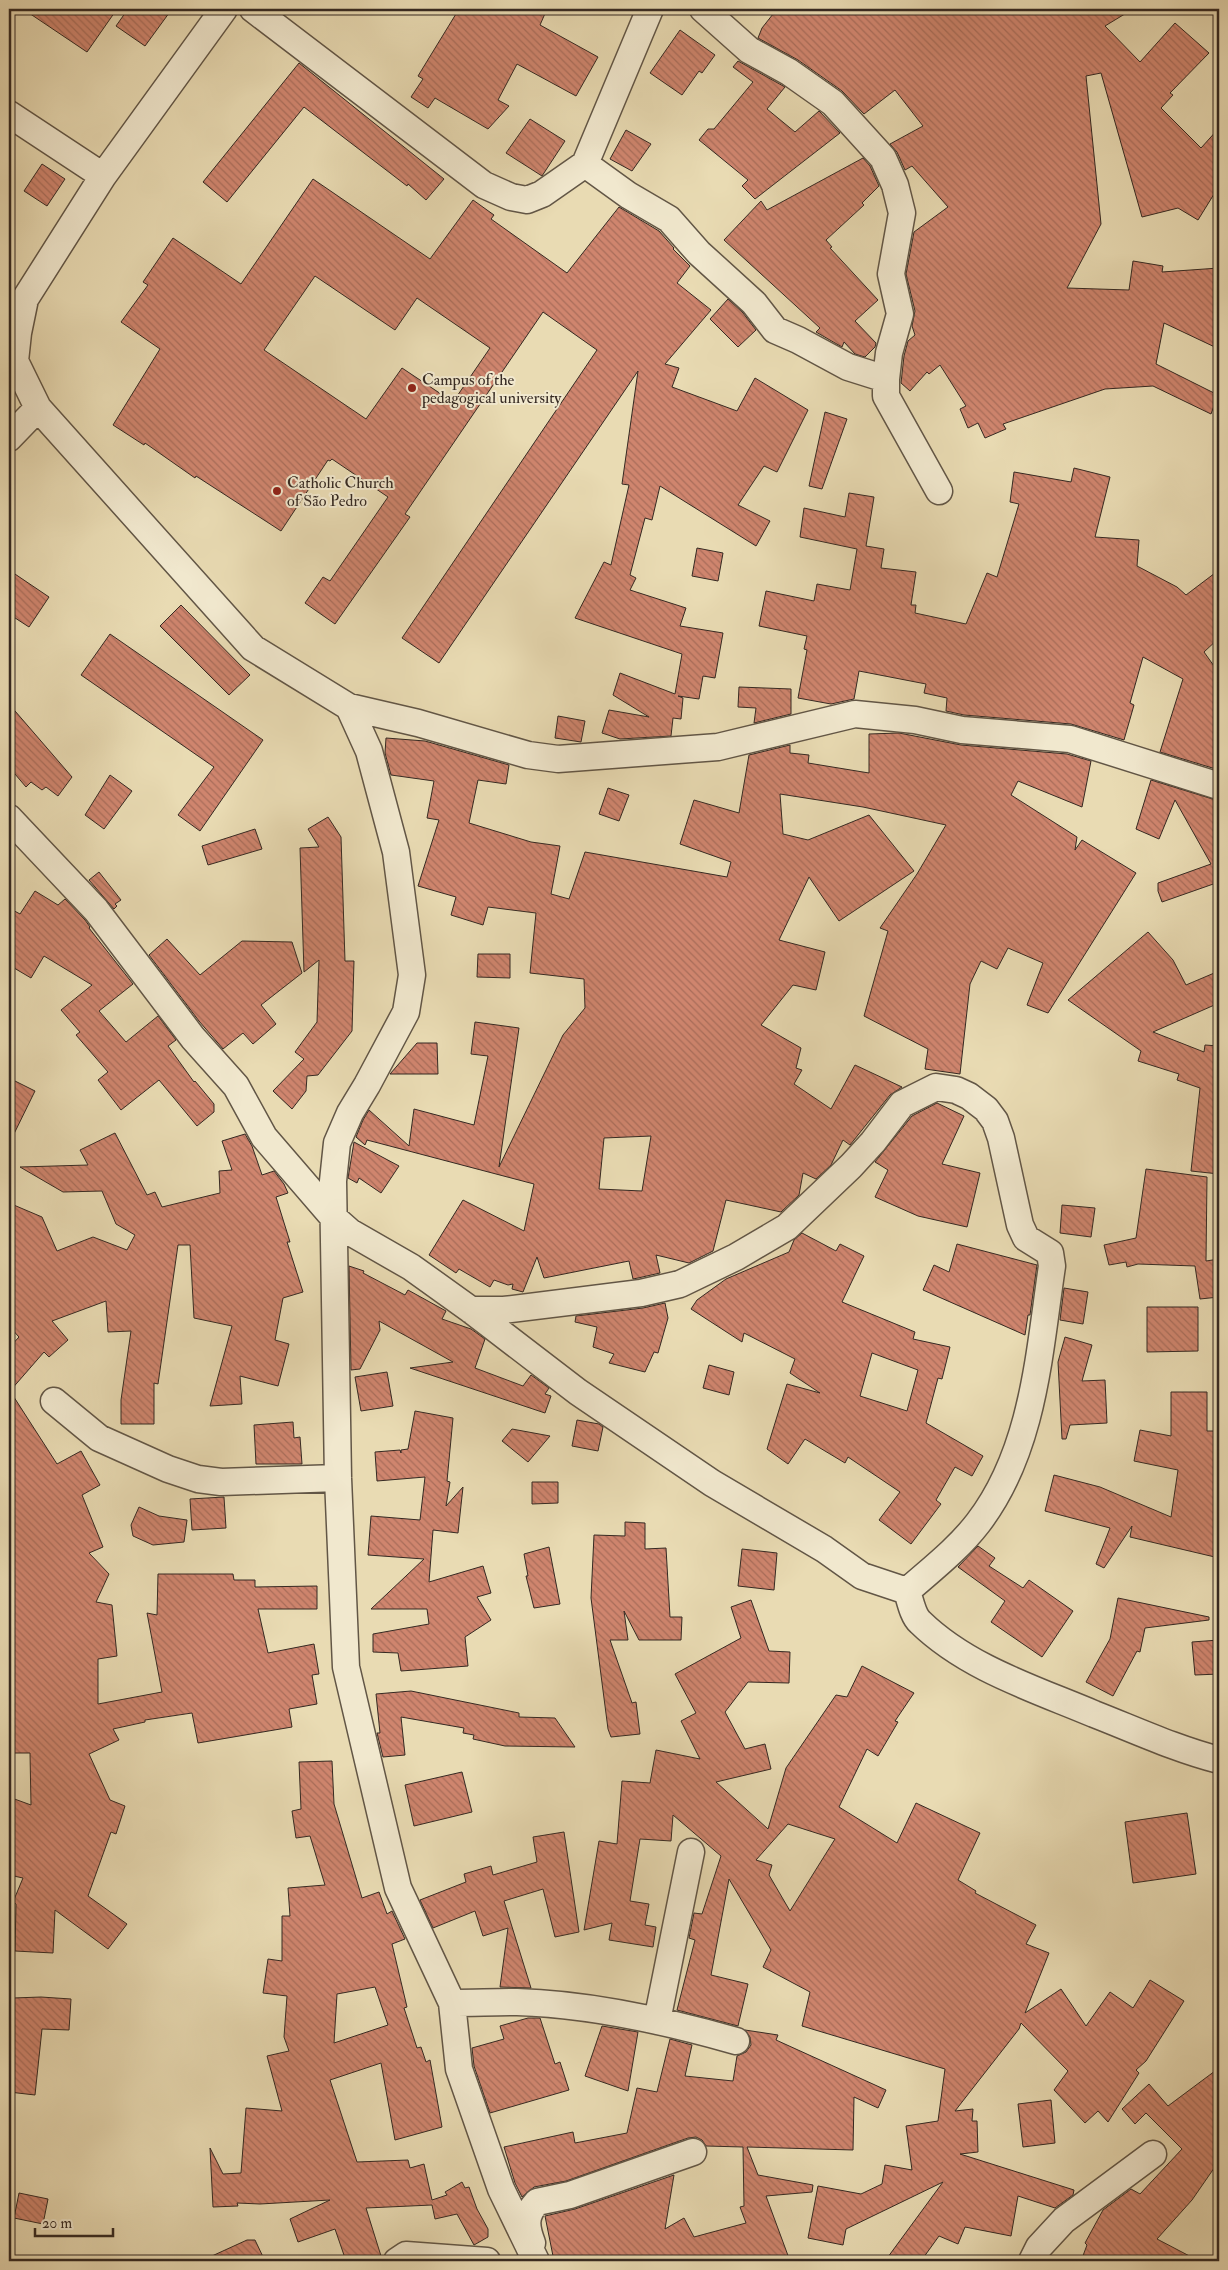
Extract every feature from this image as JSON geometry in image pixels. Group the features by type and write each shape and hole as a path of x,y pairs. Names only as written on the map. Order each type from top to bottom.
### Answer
{"street":[{"path":"224,9 103,176 25,299 15,361 38,408 253,648 349,707 418,723 528,755 558,759 718,747 855,714 915,720 962,730 1070,739 1219,786"},
{"path":"253,9 484,185 511,197 527,200 542,194 584,164 650,9"},
{"path":"703,9 749,50 789,72 833,103 883,158 894,185 902,213 891,274 900,314 889,353 886,396 939,491"},
{"path":"9,114 103,176"},
{"path":"584,164 628,195 669,219 700,253 754,304 776,330 848,368 886,379"},
{"path":"9,438 38,408"},
{"path":"349,707 369,751 396,852 412,975 406,1012 368,1085 350,1113 337,1143 333,1181 338,1478 346,1667 398,1888 452,2003 459,2069 501,2189 538,2261"},
{"path":"9,818 96,910 193,1038 236,1086 264,1137 333,1218 350,1232 411,1267 471,1310 578,1392 712,1483 824,1549 862,1576 907,1591"},
{"path":"471,1310 504,1310 641,1293 680,1284 736,1258 787,1227 851,1166 873,1142 902,1104 936,1087 956,1090 968,1096 986,1109 995,1121 1001,1138 1020,1225 1026,1238 1050,1253 1052,1266 1034,1390 1027,1420 997,1493 979,1522 956,1548 907,1591"},
{"path":"54,1401 98,1438 168,1469 198,1479 221,1482 338,1478"},
{"path":"907,1591 918,1621 946,1644 986,1668 1186,1751 1219,1760"},
{"path":"657,2021 692,1852"},
{"path":"452,2003 518,2002 585,2009 657,2021 736,2041"},
{"path":"538,2261 526,2228 527,2218 537,2202 570,2195 693,2152"},
{"path":"1032,2261 1039,2247 1064,2220 1153,2154"},
{"path":"397,2261 406,2255 486,2261"}],"building":[{"path":"23,9 117,9 87,52"},
{"path":"128,9 172,9 145,46 116,26"},
{"path":"459,9 547,9 540,25 598,57 576,96 517,64 498,100 509,106 488,129 435,98 428,108 411,97 423,79 418,76"},
{"path":"777,9 1133,9 1105,26 1140,62 1175,23 1209,53 1170,93 1173,95 1161,108 1201,148 1219,128 1219,186 1198,220 1178,208 1142,217 1101,73 1086,76 1101,224 1067,288 1129,290 1133,261 1163,266 1162,272 1219,268 1219,349 1164,323 1156,364 1218,395 1211,414 1153,386 1105,389 1003,424 1006,429 985,438 978,423 968,428 960,409 966,406 940,365 929,374 927,372 910,391 901,383 908,341 915,335 912,326 915,311 906,274 914,232 948,207 912,166 905,170 897,152 890,144 923,126 895,90 864,114 842,91 798,60 758,38 762,28"},
{"path":"680,30 715,55 702,73 699,71 682,95 650,73"},
{"path":"738,61 785,87 767,109 795,132 819,111 840,133 755,199 742,186 748,180 699,140 708,129 714,129 753,82 733,67"},
{"path":"299,63 444,179 426,200 408,184 407,186 304,107 227,202 203,182"},
{"path":"530,119 565,141 542,176 506,153"},
{"path":"626,130 651,144 632,171 610,159"},
{"path":"863,158 870,166 879,186 862,203 864,205 826,240 832,247 830,248 878,300 855,321 876,343 875,347 865,357 855,354 844,342 842,347 816,332 820,328 724,240 761,201 767,210"},
{"path":"42,164 65,179 47,206 24,191"},
{"path":"313,179 430,259 473,200 494,215 491,219 567,273 619,207 659,231 690,266 677,283 711,310 665,364 679,368 672,387 737,411 755,378 808,410 777,472 764,466 738,505 770,521 756,546 660,486 652,520 645,518 630,575 636,578 630,590 686,608 680,626 723,633 715,678 703,676 699,699 678,696 683,698 681,719 673,718 671,736 620,739 602,733 609,710 649,717 613,695 620,673 675,694 682,654 575,618 604,562 611,565 629,485 622,484 638,371 439,663 402,638 597,350 543,312 405,514 410,517 335,624 305,603 323,577 330,581 388,497 332,459 328,460 281,531 196,476 195,478 145,443 144,445 113,425 160,349 121,322 148,285 143,282 173,238 241,284","holes":["315,276 395,330 417,298 490,348 453,402 402,368 366,419 264,350"]},
{"path":"728,299 743,313 756,330 738,347 710,319"},
{"path":"825,412 847,419 822,489 809,486"},
{"path":"1074,468 1110,477 1095,537 1139,540 1137,566 1177,587 1186,595 1219,570 1219,638 1204,652 1219,673 1219,770 1160,752 1183,679 1143,657 1130,703 1134,705 1124,740 1071,724 964,715 946,711 947,698 924,693 926,684 859,671 854,699 831,704 798,698 807,650 804,649 807,636 759,626 766,591 814,601 817,584 850,590 857,549 800,537 804,508 845,517 849,493 874,497 866,546 884,549 881,568 916,572 911,605 916,605 915,613 966,624 987,573 997,577 1019,504 1010,502 1014,472 1071,482"},
{"path":"697,548 723,553 718,581 692,576"},
{"path":"9,570 49,597 29,627 9,614"},
{"path":"181,605 250,675 229,695 160,626"},
{"path":"110,634 263,740 200,831 178,815 214,767 81,675"},
{"path":"739,687 791,689 791,714 754,723 756,708 738,707"},
{"path":"9,704 72,777 58,796 46,787 42,790 31,782 26,787 9,767"},
{"path":"558,716 585,721 581,742 555,738"},
{"path":"899,733 961,745 1067,754 1091,761 1082,807 1018,781 1011,795 1077,837 1075,850 1082,840 1136,873 1048,1013 1027,1005 1043,963 1008,948 997,969 981,961 970,984 960,1074 925,1069 928,1049 864,1016 888,931 880,928 917,874 946,825 863,807 780,794 783,834 808,840 869,815 914,871 839,921 809,877 779,940 825,952 816,990 793,985 761,1025 801,1048 796,1068 802,1070 794,1084 831,1109 855,1065 902,1087 890,1095 850,1145 843,1140 831,1165 816,1179 803,1173 799,1195 781,1212 726,1200 713,1251 689,1263 656,1255 660,1273 638,1278 633,1279 629,1261 544,1278 537,1257 523,1292 512,1289 513,1284 508,1285 494,1280 490,1287 459,1269 456,1273 429,1255 463,1200 524,1231 534,1184 367,1140 365,1145 356,1137 363,1120 369,1110 409,1146 414,1109 474,1125 488,1056 471,1054 475,1022 519,1028 499,1167 563,1035 585,1008 584,979 530,973 536,913 488,907 483,925 451,915 456,897 418,886 439,820 427,818 434,781 391,775 385,753 386,738 425,741 509,765 506,784 478,780 469,823 531,842 560,846 551,894 569,899 585,852 727,877 731,862 680,844 694,800 739,813 749,755 790,745 790,753 809,755 808,763 869,773 869,734","holes":["651,1136 642,1191 599,1189 604,1138"]},
{"path":"110,775 132,791 104,829 85,815"},
{"path":"1151,780 1219,801 1219,882 1162,902 1158,891 1158,883 1211,864 1175,800 1159,839 1136,829"},
{"path":"608,788 629,795 619,821 599,814"},
{"path":"328,817 341,837 345,961 354,961 352,1031 318,1075 307,1076 306,1091 292,1109 273,1091 304,1059 295,1052 317,1022 319,960 304,972 300,848 319,847 308,829"},
{"path":"255,829 262,849 208,865 202,846"},
{"path":"99,872 121,900 115,904 117,906 114,909 89,880"},
{"path":"35,891 58,905 65,899 85,920 89,928 133,984 99,1011 126,1042 158,1016 176,1040 168,1046 194,1082 214,1104 214,1112 197,1126 159,1080 121,1110 98,1080 108,1072 76,1035 80,1032 61,1010 92,985 44,956 31,978 9,965 9,908 20,914"},
{"path":"1148,932 1173,960 1186,985 1219,971 1219,1003 1153,1032 1204,1052 1205,1045 1219,1046 1219,1174 1191,1171 1200,1088 1177,1080 1179,1074 1138,1061 1141,1051 1068,1000"},
{"path":"167,939 200,975 242,941 292,942 302,973 261,1005 276,1024 253,1044 243,1033 223,1049 199,1021 149,955"},
{"path":"478,954 510,954 510,978 477,977"},
{"path":"417,1043 437,1043 438,1074 390,1074"},
{"path":"9,1078 35,1091 9,1144"},
{"path":"937,1103 964,1116 942,1164 980,1173 967,1227 918,1216 875,1197 888,1170 875,1162 912,1116"},
{"path":"115,1133 147,1195 155,1192 162,1207 220,1193 219,1171 232,1170 222,1141 245,1134 252,1146 262,1175 274,1171 288,1193 276,1197 290,1242 287,1242 303,1292 283,1298 275,1340 289,1344 278,1386 240,1376 242,1404 210,1406 232,1326 194,1318 190,1245 178,1245 158,1384 154,1383 154,1424 121,1424 121,1400 131,1331 108,1332 106,1301 52,1321 68,1340 49,1357 44,1352 10,1391 57,1464 81,1451 100,1485 82,1495 103,1547 89,1553 109,1574 96,1602 112,1605 117,1656 98,1659 98,1704 162,1692 147,1613 157,1615 158,1574 233,1574 234,1580 255,1580 255,1587 317,1586 317,1609 258,1609 268,1653 314,1644 319,1674 312,1675 317,1704 289,1709 292,1727 198,1743 192,1713 145,1720 145,1722 113,1729 119,1740 89,1754 110,1800 125,1806 116,1834 111,1832 88,1896 127,1924 108,1949 55,1910 53,1953 15,1951 16,1904 13,1902 23,1878 9,1875 9,1797 31,1805 30,1753 9,1753 9,1348 19,1337 9,1326 9,1203 42,1217 57,1251 93,1237 127,1250 135,1235 116,1224 102,1191 63,1192 20,1167 88,1165 80,1150"},
{"path":"354,1142 399,1166 381,1193 359,1178 357,1183 348,1178"},
{"path":"1146,1169 1207,1177 1206,1261 1219,1259 1219,1297 1200,1299 1195,1266 1138,1264 1127,1267 1126,1262 1109,1265 1104,1245 1136,1238"},
{"path":"1062,1205 1095,1208 1091,1237 1060,1233"},
{"path":"802,1233 836,1251 840,1244 864,1256 842,1302 915,1332 913,1339 950,1347 942,1379 938,1378 926,1423 983,1456 972,1476 955,1467 936,1500 941,1504 911,1544 879,1520 900,1492 848,1457 845,1463 805,1439 788,1464 767,1449 787,1384 820,1393 790,1373 795,1359 744,1333 742,1342 691,1309 697,1300 726,1279 789,1252 794,1240","holes":["872,1353 918,1370 907,1411 860,1396"]},
{"path":"957,1244 1037,1265 1030,1315 1028,1315 1025,1335 923,1290 934,1265 949,1272"},
{"path":"349,1266 364,1271 363,1273 405,1295 408,1290 446,1311 442,1319 471,1329 485,1339 475,1368 523,1386 531,1375 549,1388 545,1394 551,1396 545,1413 410,1368 453,1362 379,1321 380,1330 360,1369 351,1370"},
{"path":"1064,1288 1088,1292 1083,1324 1060,1320"},
{"path":"665,1303 668,1318 658,1353 654,1352 645,1372 609,1363 614,1354 593,1347 597,1327 575,1322 576,1316 643,1308"},
{"path":"1147,1307 1198,1307 1198,1351 1147,1352"},
{"path":"1065,1337 1092,1345 1082,1381 1105,1380 1107,1423 1070,1425 1066,1439 1062,1439 1058,1362"},
{"path":"709,1365 734,1372 729,1395 703,1388"},
{"path":"387,1372 393,1406 361,1411 355,1377"},
{"path":"1171,1392 1207,1392 1207,1431 1219,1431 1219,1558 1130,1537 1132,1526 1104,1568 1096,1564 1110,1528 1045,1511 1054,1475 1100,1487 1171,1517 1178,1470 1134,1461 1140,1430 1171,1436"},
{"path":"415,1411 453,1418 447,1481 450,1482 446,1506 463,1487 458,1533 433,1530 429,1582 483,1566 491,1593 477,1597 491,1620 465,1637 468,1666 401,1671 398,1653 373,1652 373,1634 429,1624 427,1609 371,1609 424,1559 368,1555 371,1516 420,1520 425,1477 377,1481 375,1452 400,1450 401,1453 401,1450 408,1449"},
{"path":"577,1420 599,1424 603,1427 598,1451 572,1446"},
{"path":"293,1422 294,1438 300,1437 302,1464 256,1464 254,1425"},
{"path":"512,1429 550,1436 528,1462 502,1441"},
{"path":"532,1482 558,1482 558,1503 532,1504"},
{"path":"224,1497 226,1528 192,1530 190,1499"},
{"path":"139,1507 159,1516 187,1520 184,1542 153,1545 133,1536 131,1525"},
{"path":"625,1522 645,1523 645,1549 666,1548 670,1617 682,1617 681,1640 639,1640 624,1611 628,1640 610,1640 632,1703 636,1702 640,1734 611,1737 608,1729 591,1598 594,1535 625,1536"},
{"path":"978,1546 995,1558 989,1566 1023,1588 1029,1580 1073,1611 1042,1657 991,1622 1005,1601 958,1567"},
{"path":"549,1547 560,1604 534,1608 526,1576 528,1576 524,1554"},
{"path":"742,1549 777,1553 774,1590 738,1586"},
{"path":"1118,1598 1209,1617 1209,1620 1145,1628 1140,1652 1137,1651 1113,1696 1086,1682 1110,1639"},
{"path":"751,1600 769,1651 790,1652 789,1683 748,1682 725,1712 745,1749 765,1744 771,1769 716,1782 768,1829 786,1768 836,1695 847,1697 862,1666 914,1693 895,1721 898,1722 878,1756 867,1749 839,1807 897,1843 916,1803 980,1833 958,1880 976,1891 975,1893 1036,1925 1026,1944 1049,1953 1025,2013 1061,1989 1086,2026 1110,1992 1133,2008 1150,1980 1184,2001 1146,2061 1136,2070 1139,2073 1108,2122 1098,2111 1085,2123 1054,2090 1068,2071 1021,2023 1019,2029 955,2111 973,2109 972,2121 977,2121 978,2152 960,2154 1074,2190 1073,2195 1055,2208 1018,2196 1011,2236 965,2227 958,2244 939,2236 921,2261 885,2261 943,2182 846,2229 843,2245 808,2238 818,2186 861,2194 882,2184 885,2165 912,2170 906,2126 938,2121 945,2069 802,2026 810,1992 763,1967 771,1950 729,1879 711,1975 748,1984 738,2026 677,2010 695,1940 689,1938 694,1913 702,1914 721,1856 673,1815 671,1841 640,1839 630,1901 649,1904 645,1925 656,1927 653,1947 609,1940 612,1923 584,1930 599,1841 617,1844 622,1781 650,1783 656,1750 700,1759 681,1721 696,1713 675,1674 741,1638 731,1607","holes":["788,1824 835,1839 790,1911 769,1875 772,1865 756,1860"]},
{"path":"1219,1640 1219,1674 1195,1675 1192,1642"},
{"path":"411,1691 519,1713 519,1717 555,1718 575,1747 505,1746 473,1739 474,1735 463,1733 464,1728 401,1717 405,1755 383,1757 377,1733 380,1733 376,1694"},
{"path":"332,1761 334,1804 362,1898 379,1892 387,1914 392,1911 405,1939 392,1944 407,2007 404,2008 417,2048 421,2047 426,2062 430,2060 442,2127 395,2140 381,2063 330,2080 357,2162 408,2160 410,2168 424,2164 432,2200 447,2195 445,2192 462,2182 465,2188 469,2187 477,2209 488,2229 488,2237 474,2245 457,2214 435,2219 432,2205 366,2208 381,2256 363,2261 346,2261 335,2229 298,2242 290,2219 330,2200 260,2204 237,2203 238,2206 213,2207 210,2148 223,2174 241,2173 246,2108 282,2111 267,2056 289,2051 284,2037 287,1996 263,1993 268,1959 282,1961 282,1916 290,1916 288,1888 325,1885 310,1836 296,1838 292,1811 301,1809 299,1762","holes":["375,1987 388,2025 334,2043 337,1994"]},
{"path":"462,1772 472,1812 414,1826 405,1785"},
{"path":"1187,1813 1196,1874 1133,1883 1125,1822"},
{"path":"564,1832 579,1932 555,1937 543,1889 504,1901 531,1988 500,1987 508,1928 483,1936 475,1911 433,1928 420,1900 466,1882 464,1874 491,1866 493,1875 537,1862 533,1837"},
{"path":"13,1998 71,1999 69,2030 42,2029 35,2095 9,2092 9,2030 12,2030"},
{"path":"528,2018 540,2018 555,2064 560,2062 569,2090 490,2113 474,2066 472,2048 504,2039 500,2026"},
{"path":"602,2026 638,2032 628,2091 585,2076"},
{"path":"745,2030 778,2035 776,2040 886,2090 878,2108 854,2097 853,2150 747,2147 758,2175 813,2185 812,2192 766,2196 790,2261 554,2261 545,2216 575,2209 674,2175 665,2229 684,2218 694,2237 746,2223 740,2207 744,2206 743,2147 706,2146 702,2140 696,2137 688,2138 566,2181 534,2187 522,2197 515,2183 504,2147 573,2132 575,2143 627,2133 637,2088 657,2092 670,2039 692,2045 685,2076 733,2081 737,2056 746,2052 751,2045 750,2037"},
{"path":"1219,2068 1219,2161 1192,2200 1157,2239 1199,2261 1081,2261 1087,2245 1085,2243 1103,2210 1131,2189 1140,2194 1182,2149 1146,2113 1135,2124 1122,2109 1149,2084 1168,2106"},
{"path":"1051,2100 1055,2143 1023,2147 1018,2104"},
{"path":"19,2193 48,2199 43,2224 14,2218"},
{"path":"247,2240 255,2240 265,2261 201,2261"}],"place":[{"name":"Campus of the pedagogical university","path":"412,388"},
{"name":"Catholic Church of São Pedro","path":"277,491"}]}
